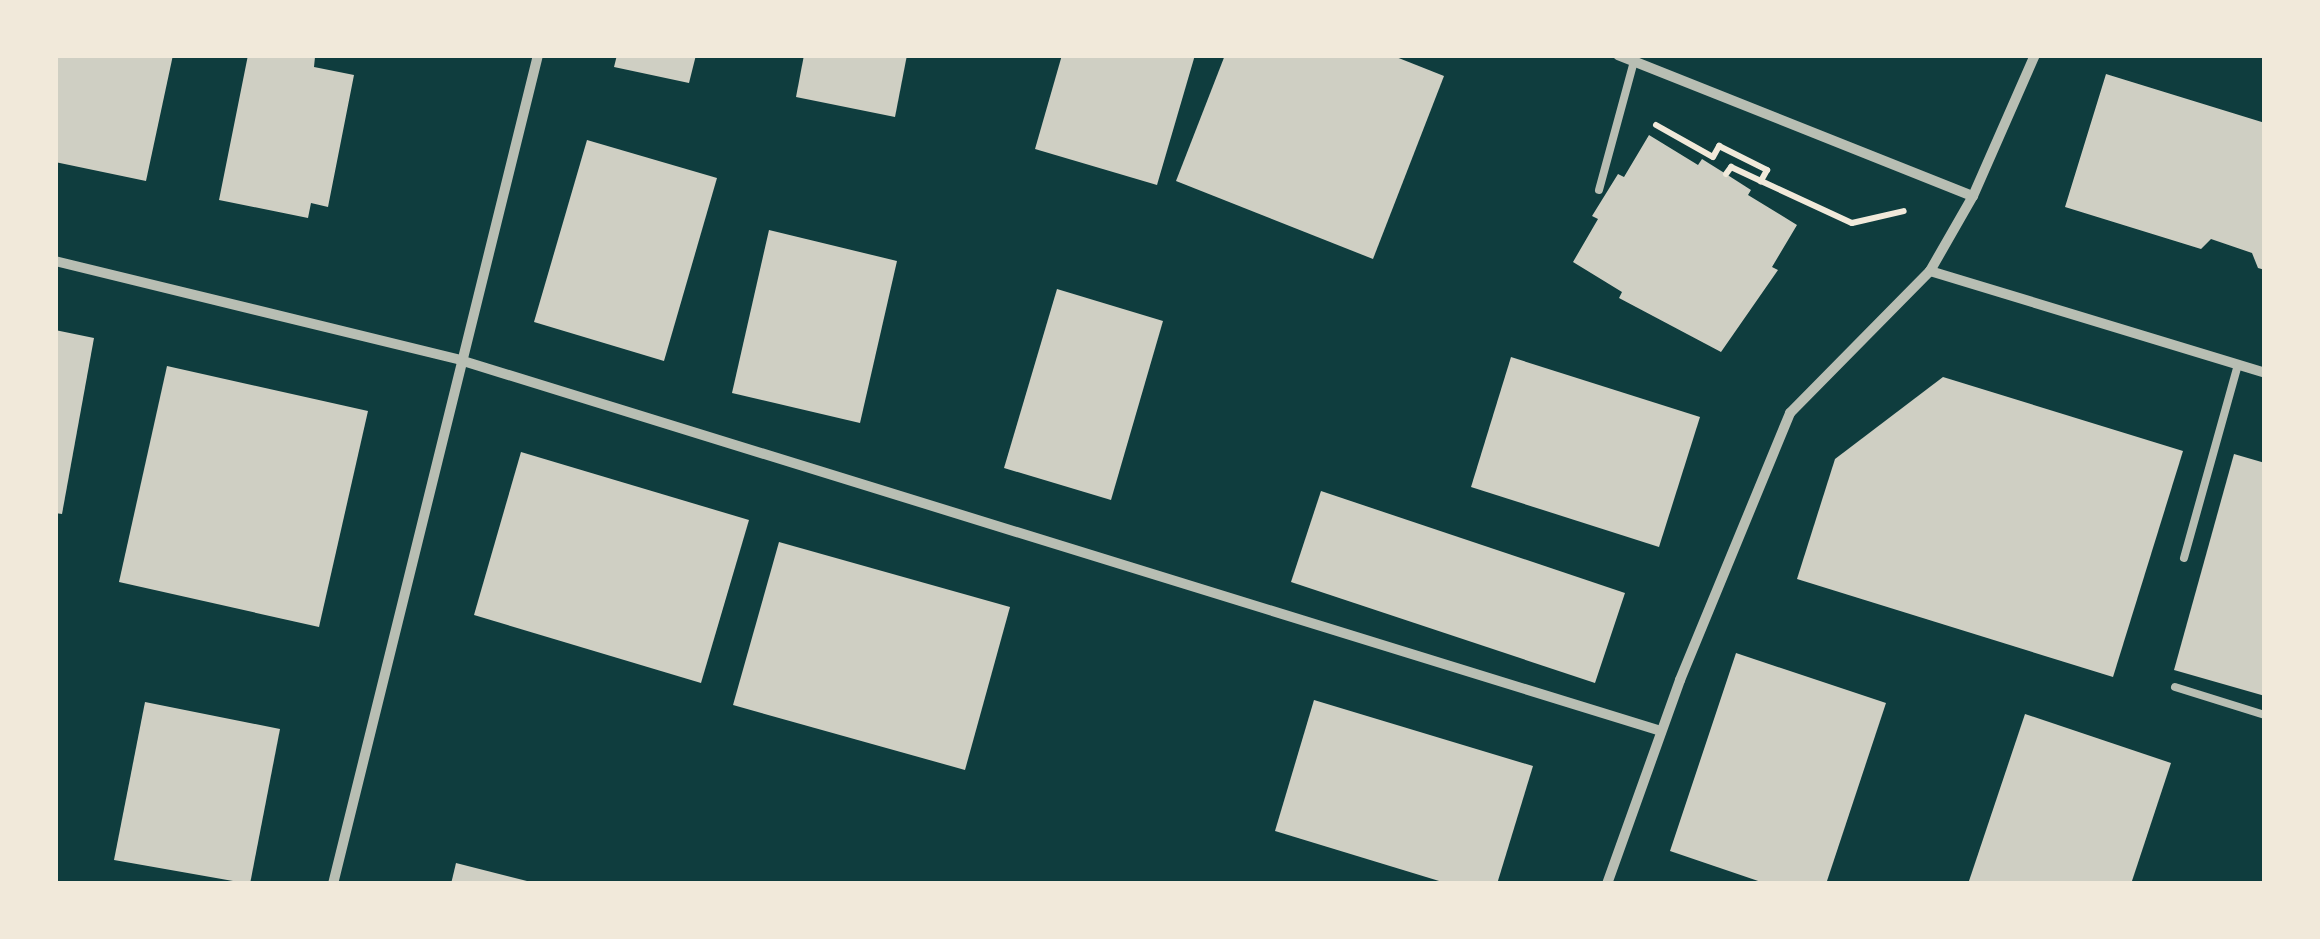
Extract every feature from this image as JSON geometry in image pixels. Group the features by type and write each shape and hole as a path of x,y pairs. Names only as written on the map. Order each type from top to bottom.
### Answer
{"street":[{"path":"333,884 538,55"},
{"path":"1618,55 1973,196"},
{"path":"1607,884 1661,731 1790,413 1930,271 1973,196 2034,55"},
{"path":"55,261 460,360 1661,731"},
{"path":"1930,271 2265,374"}],"lane":[{"path":"1598,190 1634,61"},
{"path":"2184,558 2238,365"},
{"path":"2175,687 2265,715"}],"path":[{"path":"1639,116 1713,156 1719,146 1767,170 1761,181"},
{"path":"1726,174 1731,167 1852,222 1973,196"}],"building":[{"path":"55,55 173,55 146,181 55,162"},
{"path":"248,55 307,55 315,57 314,67 354,75 328,207 311,203 308,218 219,200"},
{"path":"617,55 696,55 689,83 614,67"},
{"path":"804,55 907,55 895,117 796,97"},
{"path":"1062,55 1195,55 1157,185 1035,149"},
{"path":"1225,55 1391,55 1444,76 1373,259 1176,181"},
{"path":"2106,74 2265,123 2265,270 2258,268 2252,253 2211,239 2201,249 2065,207"},
{"path":"1649,135 1698,165 1702,159 1751,190 1748,195 1797,225 1772,267 1778,270 1721,352 1619,298 1622,292 1573,262 1598,219 1592,216 1618,174 1624,177"},
{"path":"587,140 717,178 664,361 534,322"},
{"path":"769,230 897,261 860,423 732,393"},
{"path":"1057,289 1163,321 1111,500 1004,468"},
{"path":"55,330 94,338 62,514 55,513"},
{"path":"1511,357 1700,417 1659,547 1471,487"},
{"path":"167,366 368,411 319,627 119,582"},
{"path":"1943,377 2183,451 2113,677 1797,579 1835,459"},
{"path":"521,452 749,520 701,683 474,615"},
{"path":"2234,454 2265,463 2265,696 2174,670"},
{"path":"1321,491 1625,593 1595,683 1291,582"},
{"path":"779,542 1010,607 965,770 733,705"},
{"path":"1736,653 1886,703 1826,884 1767,884 1670,851"},
{"path":"1314,700 1533,766 1497,884 1449,884 1275,831"},
{"path":"145,702 280,729 250,884 114,860"},
{"path":"2025,714 2171,763 2131,884 1968,884"},
{"path":"456,863 535,883 535,884 451,884"}]}
